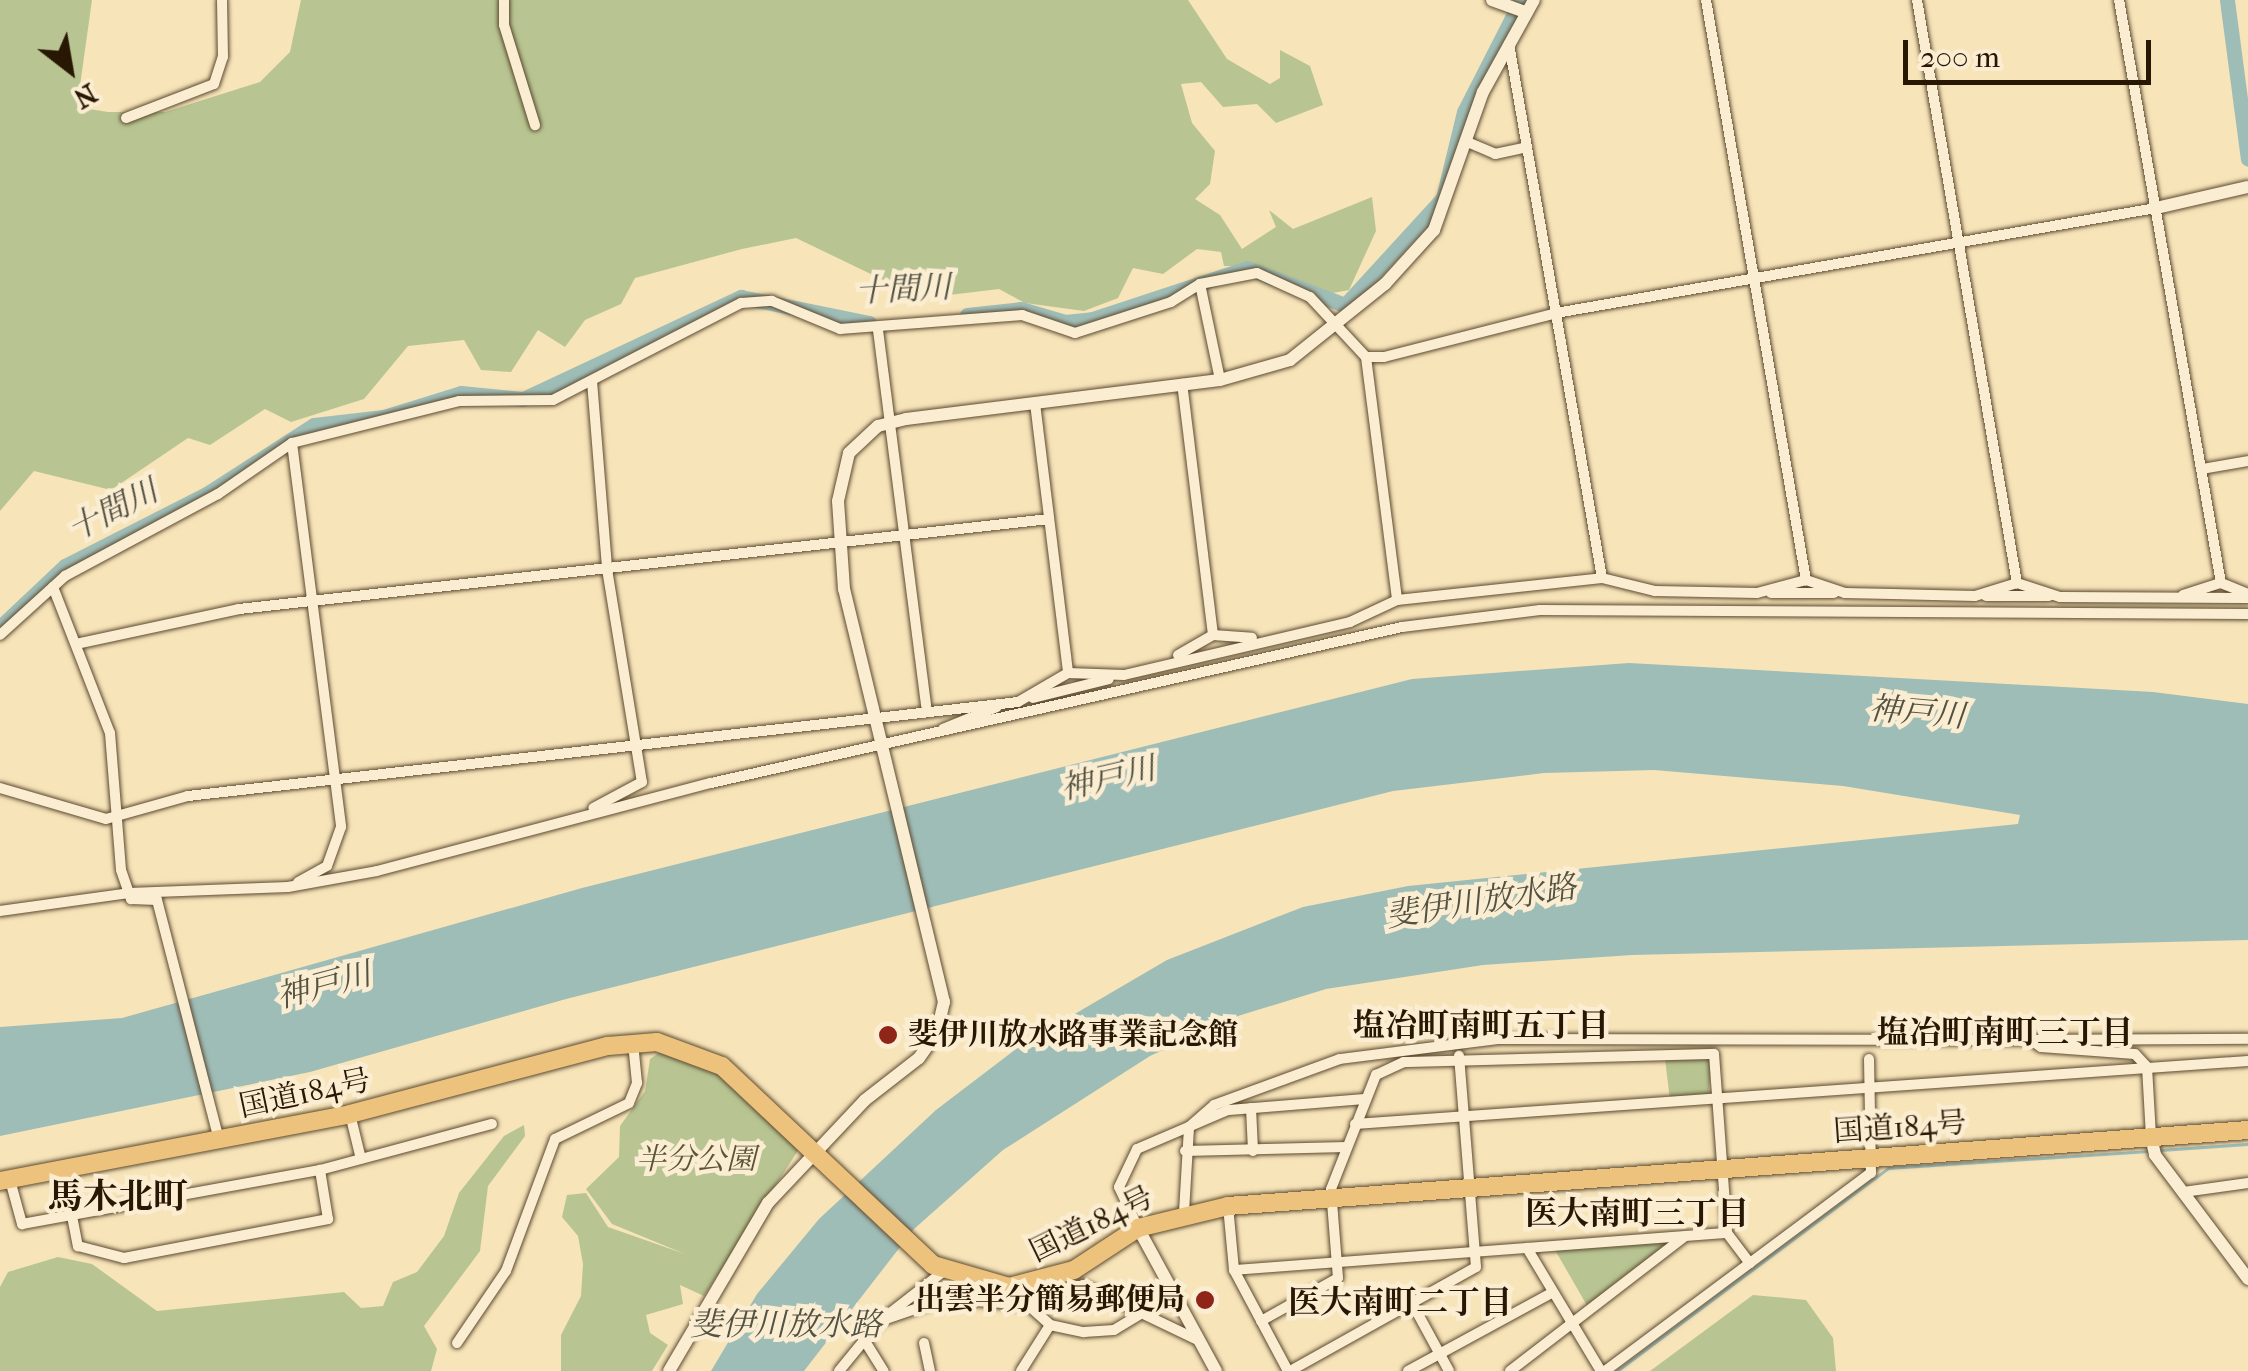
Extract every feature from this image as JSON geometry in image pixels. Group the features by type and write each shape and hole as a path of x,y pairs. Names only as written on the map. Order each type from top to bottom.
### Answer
{"highway":[{"name":"国道184号","path":"5,1180 219,1136 350,1114 634,1043 706,1056 939,1268 980,1284 1046,1283 1138,1228 1184,1212 1228,1206 2248,1130"}],"street":[{"path":"126,118 214,84 223,58 222,0"},
{"path":"504,0 504,25 535,125"},
{"path":"1492,0 1527,14"},
{"path":"669,1371 738,1248 938,1032 944,1002 934,944 871,712 838,544 844,465 864,435 890,423 1220,380 1290,360 1335,325 1434,230 1464,141 1534,0"},
{"path":"1706,0 1806,580"},
{"path":"1917,0 2017,583"},
{"path":"2119,0 2221,584"},
{"path":"1509,44 1602,578"},
{"path":"1464,141 1495,154 1527,148"},
{"path":"1366,357 1556,312 2156,208 2244,188"},
{"path":"0,635 53,587 292,443 458,401 539,404 592,381 741,303 772,301 840,328 878,330 999,315 1076,333 1171,302 1200,284 1257,274 1310,297 1366,357 1397,600"},
{"path":"1200,284 1220,380"},
{"path":"878,330 926,706"},
{"path":"579,816 642,782 608,569 592,381"},
{"path":"1182,384 1214,635"},
{"path":"1035,403 1068,674"},
{"path":"288,887 327,866 340,844 292,443"},
{"path":"2202,469 2248,461"},
{"path":"76,644 238,609 1049,518"},
{"path":"0,911 129,894 288,887 579,816 881,753 1018,702 1262,640 1350,622 1397,600 1602,578 1656,591 2248,596"},
{"path":"1757,593 1806,580 1845,593"},
{"path":"1975,596 2017,583 2060,596"},
{"path":"2172,598 2221,584 2248,596"},
{"path":"53,587 110,732 129,894"},
{"path":"932,734 1402,627 1540,610 2248,614"},
{"path":"1163,664 1214,635 1262,640"},
{"path":"0,788 117,816 188,796 871,712 1018,702 1068,674 1124,675"},
{"path":"129,894 157,900 219,1136"},
{"path":"1216,1371 1119,1187 1124,1162 1214,1106 1340,1059 1430,1046 2248,1039"},
{"path":"2032,1040 2040,1047 2134,1054 2147,1067 2151,1137 2183,1192 2248,1279"},
{"path":"458,1343 506,1271 555,1139 628,1103 637,1083 634,1043"},
{"path":"1261,1321 1338,1278 1331,1198 1346,1147 1376,1074 1404,1062 1459,1056 1714,1054 1727,1234 1750,1263"},
{"path":"1228,1206 1234,1270 1289,1371 1476,1267 1459,1056"},
{"path":"1527,1248 1568,1328 1603,1371 1871,1173 1876,1157 1869,1059"},
{"path":"1355,1124 2248,1060"},
{"path":"1191,1122 1251,1108 1366,1100"},
{"path":"1251,1108 1253,1151"},
{"path":"350,1114 361,1160"},
{"path":"1184,1212 1185,1151 1191,1122"},
{"path":"5,1180 18,1223 320,1170 492,1124"},
{"path":"1185,1151 1346,1147"},
{"path":"72,1216 78,1246 124,1258 328,1219 320,1170"},
{"path":"2183,1192 2246,1188"},
{"path":"1234,1270 1727,1234"},
{"path":"1510,1371 1684,1237"},
{"path":"840,1371 862,1338 939,1268"},
{"path":"880,1321 891,1324 948,1298 1028,1304 1083,1285 1200,1341"},
{"path":"1408,1371 1550,1294"},
{"path":"1412,1303 1450,1371"},
{"path":"1028,1304 1050,1325 1103,1333 1140,1315"},
{"path":"1021,1371 1050,1325"},
{"path":"862,1338 884,1371"},
{"path":"924,1343 930,1371"}],"green space":[{"path":"0,0 92,0 77,107 108,112 165,112 260,82 290,52 301,0 1188,0 1227,59 1270,84 1280,78 1280,50 1310,66 1323,105 1276,123 1257,104 1223,107 1201,82 1181,84 1192,123 1215,151 1210,184 1195,199 1220,215 1242,249 1276,227 1269,210 1293,229 1372,197 1376,231 1349,290 1327,294 1258,266 1224,266 1221,252 1197,249 1163,274 1133,268 1118,298 1084,311 1025,303 999,289 949,295 902,289 796,238 635,278 621,304 585,320 565,347 538,330 511,372 481,370 464,340 408,346 364,399 291,422 265,409 210,445 188,438 111,490 34,471 0,511"},
{"name":"半分公園","path":"666,1048 711,1064 799,1149 704,1296 680,1285 683,1304 646,1315 650,1333 668,1345 652,1371 561,1371 561,1335 581,1296 583,1264 578,1236 562,1217 567,1195 586,1193 608,1227 685,1254 612,1224 586,1189 619,1157 620,1126 645,1091 650,1059"},
{"path":"1712,1058 1708,1097 1670,1100 1665,1059"},
{"path":"524,1125 525,1136 488,1186 480,1251 424,1326 437,1349 431,1371 0,1371 0,1287 8,1272 58,1257 92,1264 157,1311 344,1292 361,1308 383,1306 393,1282 417,1272 444,1236 459,1193 504,1136"},
{"path":"1674,1240 1589,1309 1555,1250"},
{"path":"1753,1295 1806,1300 1833,1338 1836,1371 1650,1371"}],"water":[{"path":"1629,663 2153,692 2248,704 2248,940 1632,955 1483,965 1326,989 1238,1016 1150,1056 1003,1150 914,1229 804,1371 711,1371 757,1294 819,1219 936,1110 1020,1046 1167,960 1303,907 1408,886 2018,824 2020,815 1843,786 1654,770 1544,773 1393,791 566,999 310,1072 0,1136 0,1027 122,1018 582,888 1412,679"}],"waterway":[{"name":"十間川","path":"967,315 1021,309 1065,322 1092,319 1247,268 1345,305 1443,198 1464,112 1521,0"},
{"path":"2227,0 2248,159"},
{"name":"十間川","path":"0,627 65,566 208,493 314,425 384,417 461,393 523,399 741,297 869,323"},
{"path":"2161,1150 2248,1144"},
{"path":"1617,1371 1888,1168 2148,1151"}],"place":[{"name":"斐伊川放水路事業記念館","path":"888,1035"},
{"name":"出雲半分簡易郵便局","path":"1205,1300"}],"district":[{"name":"塩冶町南町五丁目","path":"1481,1026"},
{"name":"塩冶町南町三丁目","path":"2005,1033"},
{"name":"馬木北町","path":"118,1197"},
{"name":"医大南町三丁目","path":"1637,1214"},
{"name":"医大南町二丁目","path":"1400,1303"}],"water label":[{"name":"神戸川","path":"1917,713"},
{"name":"神戸川","path":"1108,779"},
{"name":"斐伊川放水路","path":"1481,902"},
{"name":"神戸川","path":"324,986"},
{"name":"斐伊川放水路","path":"786,1325"}]}
